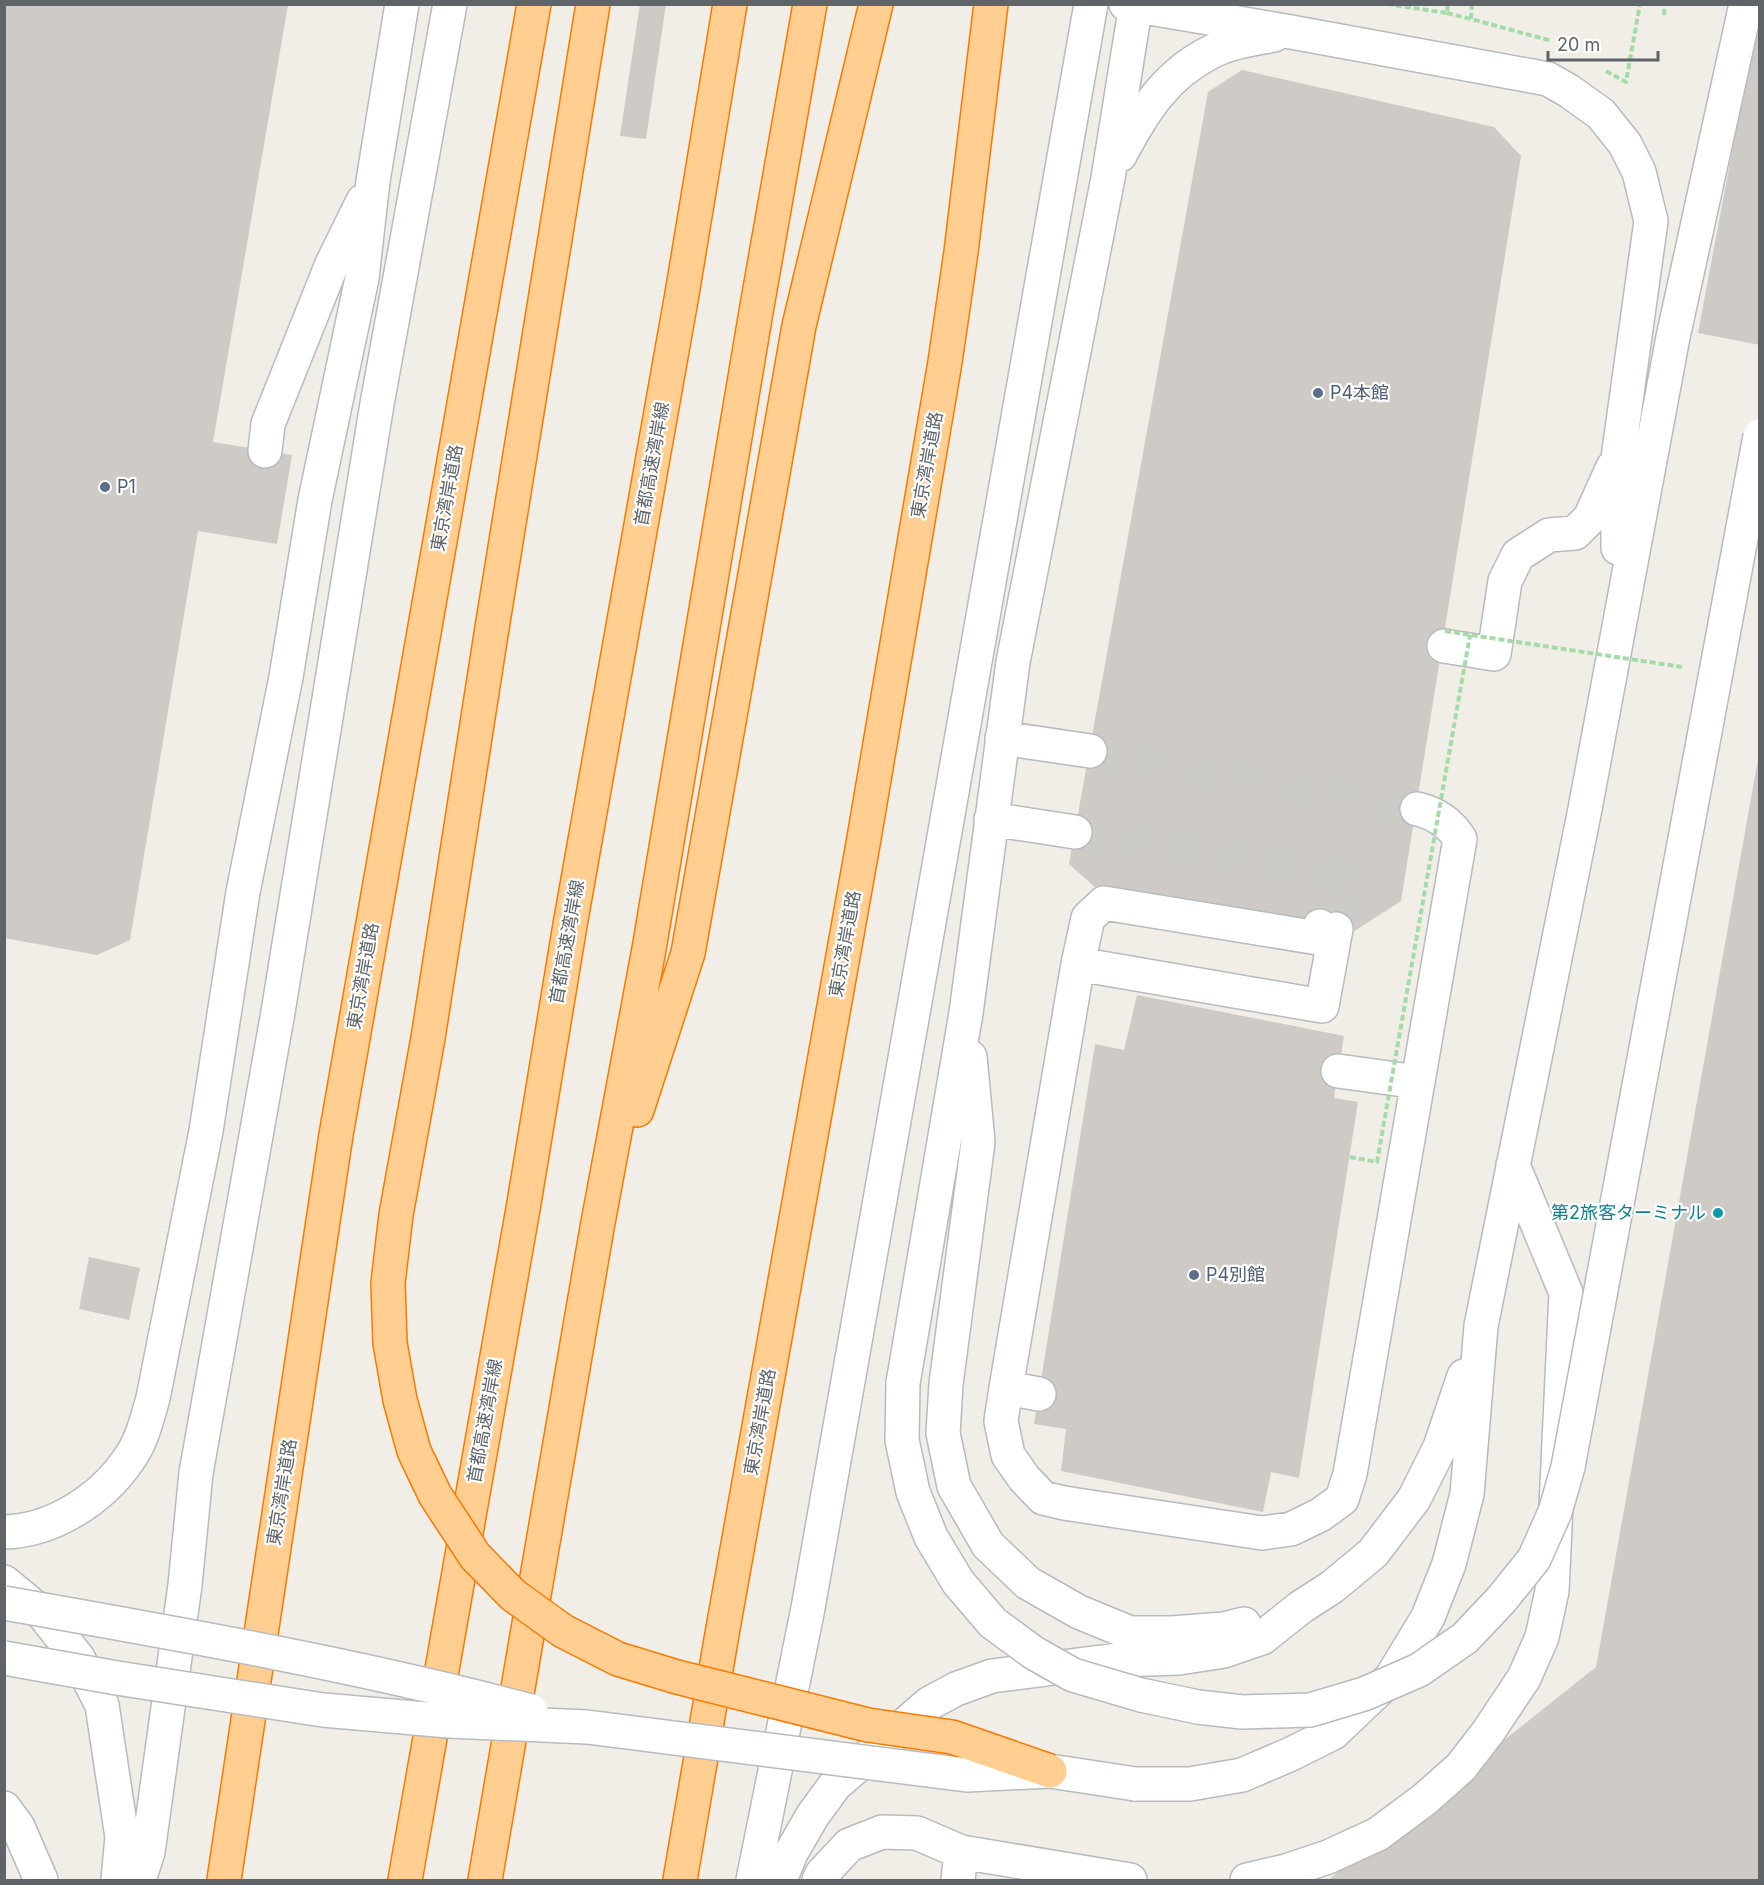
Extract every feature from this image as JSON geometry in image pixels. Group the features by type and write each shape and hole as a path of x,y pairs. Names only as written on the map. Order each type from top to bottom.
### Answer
{"highway":[{"name":"東京湾岸道路","path":"224,1881 338,1123 534,4"},
{"path":"592,4 428,1038 396,1215 388,1282 390,1343 400,1400 414,1451 431,1486 475,1556 513,1595 563,1631 618,1659 677,1677 868,1725 952,1737 1050,1772"},
{"name":"首都高速湾岸線","path":"405,1881 524,1203 570,925 682,294 730,4"},
{"path":"485,1881 597,1228 649,949 810,4"},
{"path":"597,1228 688,953 799,326 876,4"},
{"name":"東京湾岸道路","path":"680,1881 863,844 943,374 961,252 991,4"}],"street":[{"path":"139,1881 148,1852 185,1585 196,1473 276,1024 377,404 450,4"},
{"path":"753,1881 808,1608 1091,4"},
{"path":"4,1658 323,1710 449,1721 587,1726 967,1775 1050,1772 1135,1784 1191,1784 1242,1775 1333,1733 1391,1678 1428,1617 1449,1564 1467,1494 1481,1326 1585,809 1673,337 1746,4"},
{"path":"1618,625 1618,458 1651,221 1639,172 1625,144 1601,114 1548,79 1133,5 1107,178 1013,662 966,1013 903,1383 902,1440 913,1492 931,1537 958,1582 993,1623 1034,1653 1073,1675 1141,1695 1198,1707 1242,1712 1310,1710 1364,1694 1419,1671 1465,1638 1534,1560 1556,1512 1568,1467 1760,436"},
{"path":"4,1532 23,1532 52,1521 83,1505 107,1485 130,1458 143,1432 153,1398 206,1131 243,892 285,676 315,500 362,278 373,180 400,8"},
{"path":"1107,178 1153,99 1182,70 1211,51 1242,41 1292,32"},
{"path":"265,451 268,424 272,413 332,264 373,180"},
{"path":"1453,637 1494,654 1505,581 1518,555 1549,535 1575,533 1590,518 1618,458"},
{"path":"1002,738 1090,751"},
{"path":"1078,964 1322,1006 1328,928 1318,938 1104,903 1088,918 1078,964 1001,1421 1008,1455 1024,1478 1043,1498 1262,1533 1291,1529 1320,1515 1342,1499 1352,1462 1460,839 1452,827 1430,812 1417,809"},
{"path":"991,819 1075,832"},
{"path":"966,1013 978,1142 946,1384 943,1433 954,1486 988,1545 1028,1583 1078,1612 1130,1633 1224,1629 1301,1607"},
{"path":"1338,1071 1418,1083"},
{"path":"1247,1881 1328,1857 1378,1834 1425,1799 1461,1767 1488,1732 1524,1678 1542,1637 1552,1591 1566,1293 1513,1165"},
{"path":"780,1881 791,1853 813,1815 835,1785 930,1703 992,1676 1117,1660 1179,1658 1224,1651 1262,1638 1301,1607 1332,1587 1373,1554 1414,1499 1440,1447 1481,1326"},
{"path":"1006,1388 1039,1394"},
{"path":"4,1582 44,1615 78,1658 102,1705 122,1837 118,1881"},
{"path":"4,1604 132,1626 326,1664 469,1695 587,1726"},
{"path":"4,1808 18,1827 41,1881"},
{"path":"819,1881 822,1874 849,1845 882,1832 917,1833 959,1866 1130,1881"}],"path":[{"path":"1387,4 1447,13 1553,41"},
{"path":"1447,13 1448,4"},
{"path":"1471,19 1472,4"},
{"path":"1626,82 1640,4"},
{"path":"1664,15 1665,4"},
{"path":"1350,1157 1377,1162 1453,637 1690,669"}],"building":[{"path":"640,4 666,4 646,139 620,136"},
{"name":"P1","path":"4,5 288,5 213,442 292,455 277,544 198,531 130,940 97,955 4,938"},
{"path":"1758,13 1760,14 1760,345 1698,333"},
{"name":"P4本館","path":"1242,70 1494,127 1521,156 1401,901 1353,932 1097,889 1069,864 1208,92"},
{"name":"第2旅客ターミナル","path":"1758,759 1760,1880 1328,1880 1596,1667"},
{"name":"P4別館","path":"1137,995 1344,1036 1334,1098 1358,1102 1299,1478 1271,1472 1263,1512 1061,1471 1066,1429 1034,1424 1095,1044 1124,1050"},
{"path":"89,1257 140,1268 129,1320 79,1309"}],"tunnel":[{"path":"1090,751 1417,809"},
{"path":"1075,832 1346,874 1336,929"}],"place":[{"name":"P4本館","path":"1318,393"},
{"name":"P1","path":"105,487"},
{"name":"第2旅客ターミナル","path":"1718,1213"},
{"name":"P4別館","path":"1194,1275"}]}
